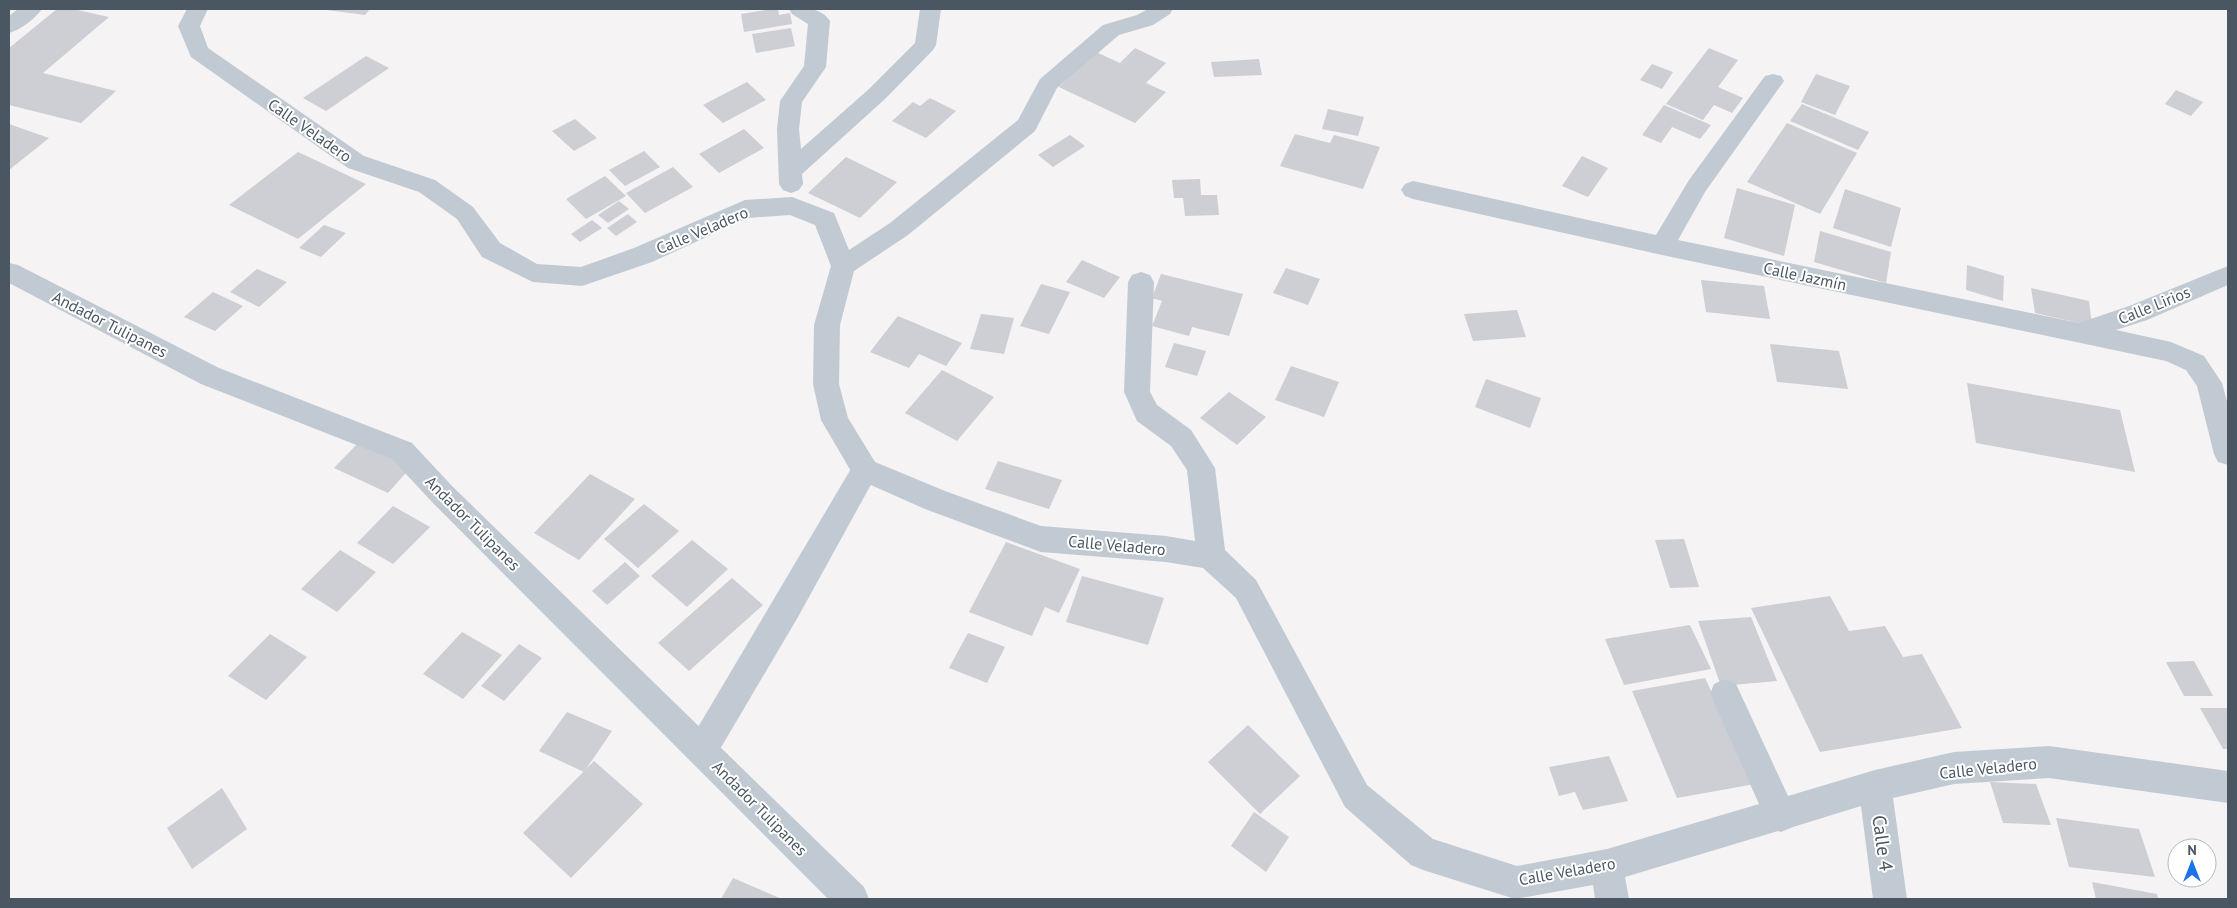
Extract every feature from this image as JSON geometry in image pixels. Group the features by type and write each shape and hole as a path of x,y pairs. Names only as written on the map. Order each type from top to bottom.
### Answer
{"street":[{"path":"9,26 31,9"},
{"name":"Calle Veladero","path":"197,9 189,26 199,52 356,162 427,186 464,213 490,250 533,273 582,277 643,255 745,209 792,206 825,219 842,266"},
{"path":"792,206 788,129 791,100 815,67 819,21 798,9"},
{"path":"791,171 877,94 925,45 930,9"},
{"path":"702,750 787,607 865,470 836,420 826,384 827,325 842,266 899,229 1027,125 1048,84 1111,30 1145,20 1163,9"},
{"path":"1662,246 1697,186 1773,81"},
{"name":"Calle Jazmín","path":"1413,190 1662,246 2171,352 2195,364 2209,383 2228,454"},
{"name":"Andador Tulipanes","path":"9,272 210,376 402,450 442,494 852,899"},
{"name":"Calle Lirios","path":"2079,332 2138,313 2228,275"},
{"path":"1141,282 1138,392 1147,413 1181,438 1200,468 1211,556"},
{"name":"Calle Veladero","path":"865,470 934,500 1041,539 1166,549 1211,556 1246,589 1356,796 1423,853 1517,883 1608,866 1781,816 1876,786 1954,768 2049,762 2228,787"},
{"path":"1725,694 1781,816"},
{"name":"Calle 4","path":"1876,786 1890,899"},
{"path":"1608,866 1612,899"}],"building":[{"path":"57,9 73,9 109,17 43,73 116,91 81,123 9,105 9,48"},
{"path":"319,9 370,9 365,15"},
{"path":"778,9 779,15 790,13 792,24 744,32 741,14"},
{"path":"791,28 795,46 756,53 752,34"},
{"path":"1135,48 1166,63 1146,83 1166,92 1135,123 1059,87 1096,52 1120,63"},
{"path":"1709,48 1738,60 1718,87 1743,98 1732,113 1714,105 1703,120 1666,104"},
{"path":"366,56 389,68 326,111 303,98"},
{"path":"1259,59 1262,75 1214,77 1211,62"},
{"path":"1652,64 1673,72 1662,89 1640,80"},
{"path":"1816,74 1850,86 1835,115 1801,102"},
{"path":"747,82 766,100 723,123 703,105"},
{"path":"2176,90 2203,102 2191,116 2165,104"},
{"path":"930,98 956,111 926,138 892,121 913,102 920,106"},
{"path":"1802,104 1869,132 1858,150 1790,121"},
{"path":"1664,105 1711,125 1700,139 1672,127 1661,143 1642,135"},
{"path":"1328,109 1364,117 1358,136 1322,129"},
{"path":"575,119 597,138 574,151 552,131"},
{"path":"1787,123 1857,153 1820,214 1747,182"},
{"path":"9,124 49,138 9,170"},
{"path":"744,129 764,148 719,173 699,154"},
{"path":"1295,134 1330,143 1334,135 1380,147 1363,189 1280,166"},
{"path":"1070,135 1085,146 1053,167 1038,155"},
{"path":"644,151 660,167 625,186 609,170"},
{"path":"298,152 366,184 298,239 229,205"},
{"path":"1582,156 1608,168 1588,197 1562,186"},
{"path":"846,157 897,182 860,218 808,193"},
{"path":"673,167 693,187 645,213 626,193"},
{"path":"605,176 626,196 586,219 566,199"},
{"path":"1200,179 1201,195 1217,195 1219,215 1185,216 1183,198 1174,198 1172,180"},
{"path":"1737,188 1795,205 1784,256 1724,238"},
{"path":"1845,189 1901,208 1891,247 1833,228"},
{"path":"619,201 629,209 608,223 598,215"},
{"path":"628,214 637,222 616,236 607,228"},
{"path":"592,220 602,228 580,242 571,234"},
{"path":"324,225 346,233 321,257 299,248"},
{"path":"1820,231 1891,252 1886,283 1814,262"},
{"path":"1082,260 1120,277 1104,298 1066,282"},
{"path":"1967,265 2004,276 2003,301 1966,290"},
{"path":"1286,268 1320,279 1308,305 1273,293"},
{"path":"257,269 287,282 259,307 230,292"},
{"path":"1161,274 1243,294 1229,336 1192,327 1189,336 1152,326 1162,301 1152,298"},
{"path":"1701,280 1764,286 1770,319 1706,312"},
{"path":"1041,284 1070,292 1049,334 1020,326"},
{"path":"2031,288 2089,301 2092,326 2035,313"},
{"path":"213,292 243,306 215,331 184,317"},
{"path":"1517,310 1526,337 1473,341 1464,314"},
{"path":"981,314 1014,318 1004,354 970,349"},
{"path":"898,316 962,343 946,366 919,354 909,368 870,352"},
{"path":"1174,343 1206,351 1197,376 1165,367"},
{"path":"1770,344 1839,351 1848,389 1777,382"},
{"path":"1291,366 1339,382 1324,417 1275,400"},
{"path":"942,370 994,397 957,441 905,413"},
{"path":"1486,379 1541,398 1530,428 1475,407"},
{"path":"1967,383 2120,410 2135,472 1976,443"},
{"path":"1229,392 1266,417 1237,445 1200,418"},
{"path":"358,443 411,467 388,493 334,468"},
{"path":"998,461 1062,480 1049,509 985,489"},
{"path":"590,474 635,499 579,560 534,533"},
{"path":"644,504 679,531 638,568 604,539"},
{"path":"393,506 430,527 393,564 357,543"},
{"path":"1684,539 1699,587 1670,588 1655,540"},
{"path":"692,540 728,569 687,607 651,576"},
{"path":"1006,542 1080,569 1059,613 1045,607 1032,636 969,612"},
{"path":"340,550 376,572 337,612 301,589"},
{"path":"625,562 640,576 607,605 592,591"},
{"path":"1082,576 1164,598 1148,645 1066,622"},
{"path":"732,578 763,605 689,671 658,643"},
{"path":"1830,596 1849,631 1885,626 1903,657 1922,654 1962,728 1820,752 1751,608"},
{"path":"1751,617 1777,681 1721,686 1698,621"},
{"path":"1690,625 1711,669 1624,685 1605,639"},
{"path":"462,632 502,655 463,699 423,674"},
{"path":"968,633 1005,647 987,683 949,668"},
{"path":"270,634 307,657 266,700 228,676"},
{"path":"519,644 542,658 504,701 481,686"},
{"path":"2194,661 2213,696 2184,696 2166,662"},
{"path":"1705,678 1755,784 1677,798 1632,691"},
{"path":"2200,708 2228,708 2228,749 2223,749"},
{"path":"567,712 612,731 584,772 539,751"},
{"path":"1248,725 1300,776 1260,814 1208,762"},
{"path":"1609,756 1628,801 1583,810 1575,792 1559,796 1549,767"},
{"path":"594,761 643,804 571,878 523,833"},
{"path":"1990,782 2036,784 2051,825 2003,823"},
{"path":"222,788 247,829 192,869 167,828"},
{"path":"1254,812 1289,837 1266,872 1231,846"},
{"path":"2056,818 2139,829 2155,877 2069,867"},
{"path":"733,878 782,899 721,899"},
{"path":"2092,882 2157,894 2158,899 2096,899"}]}
